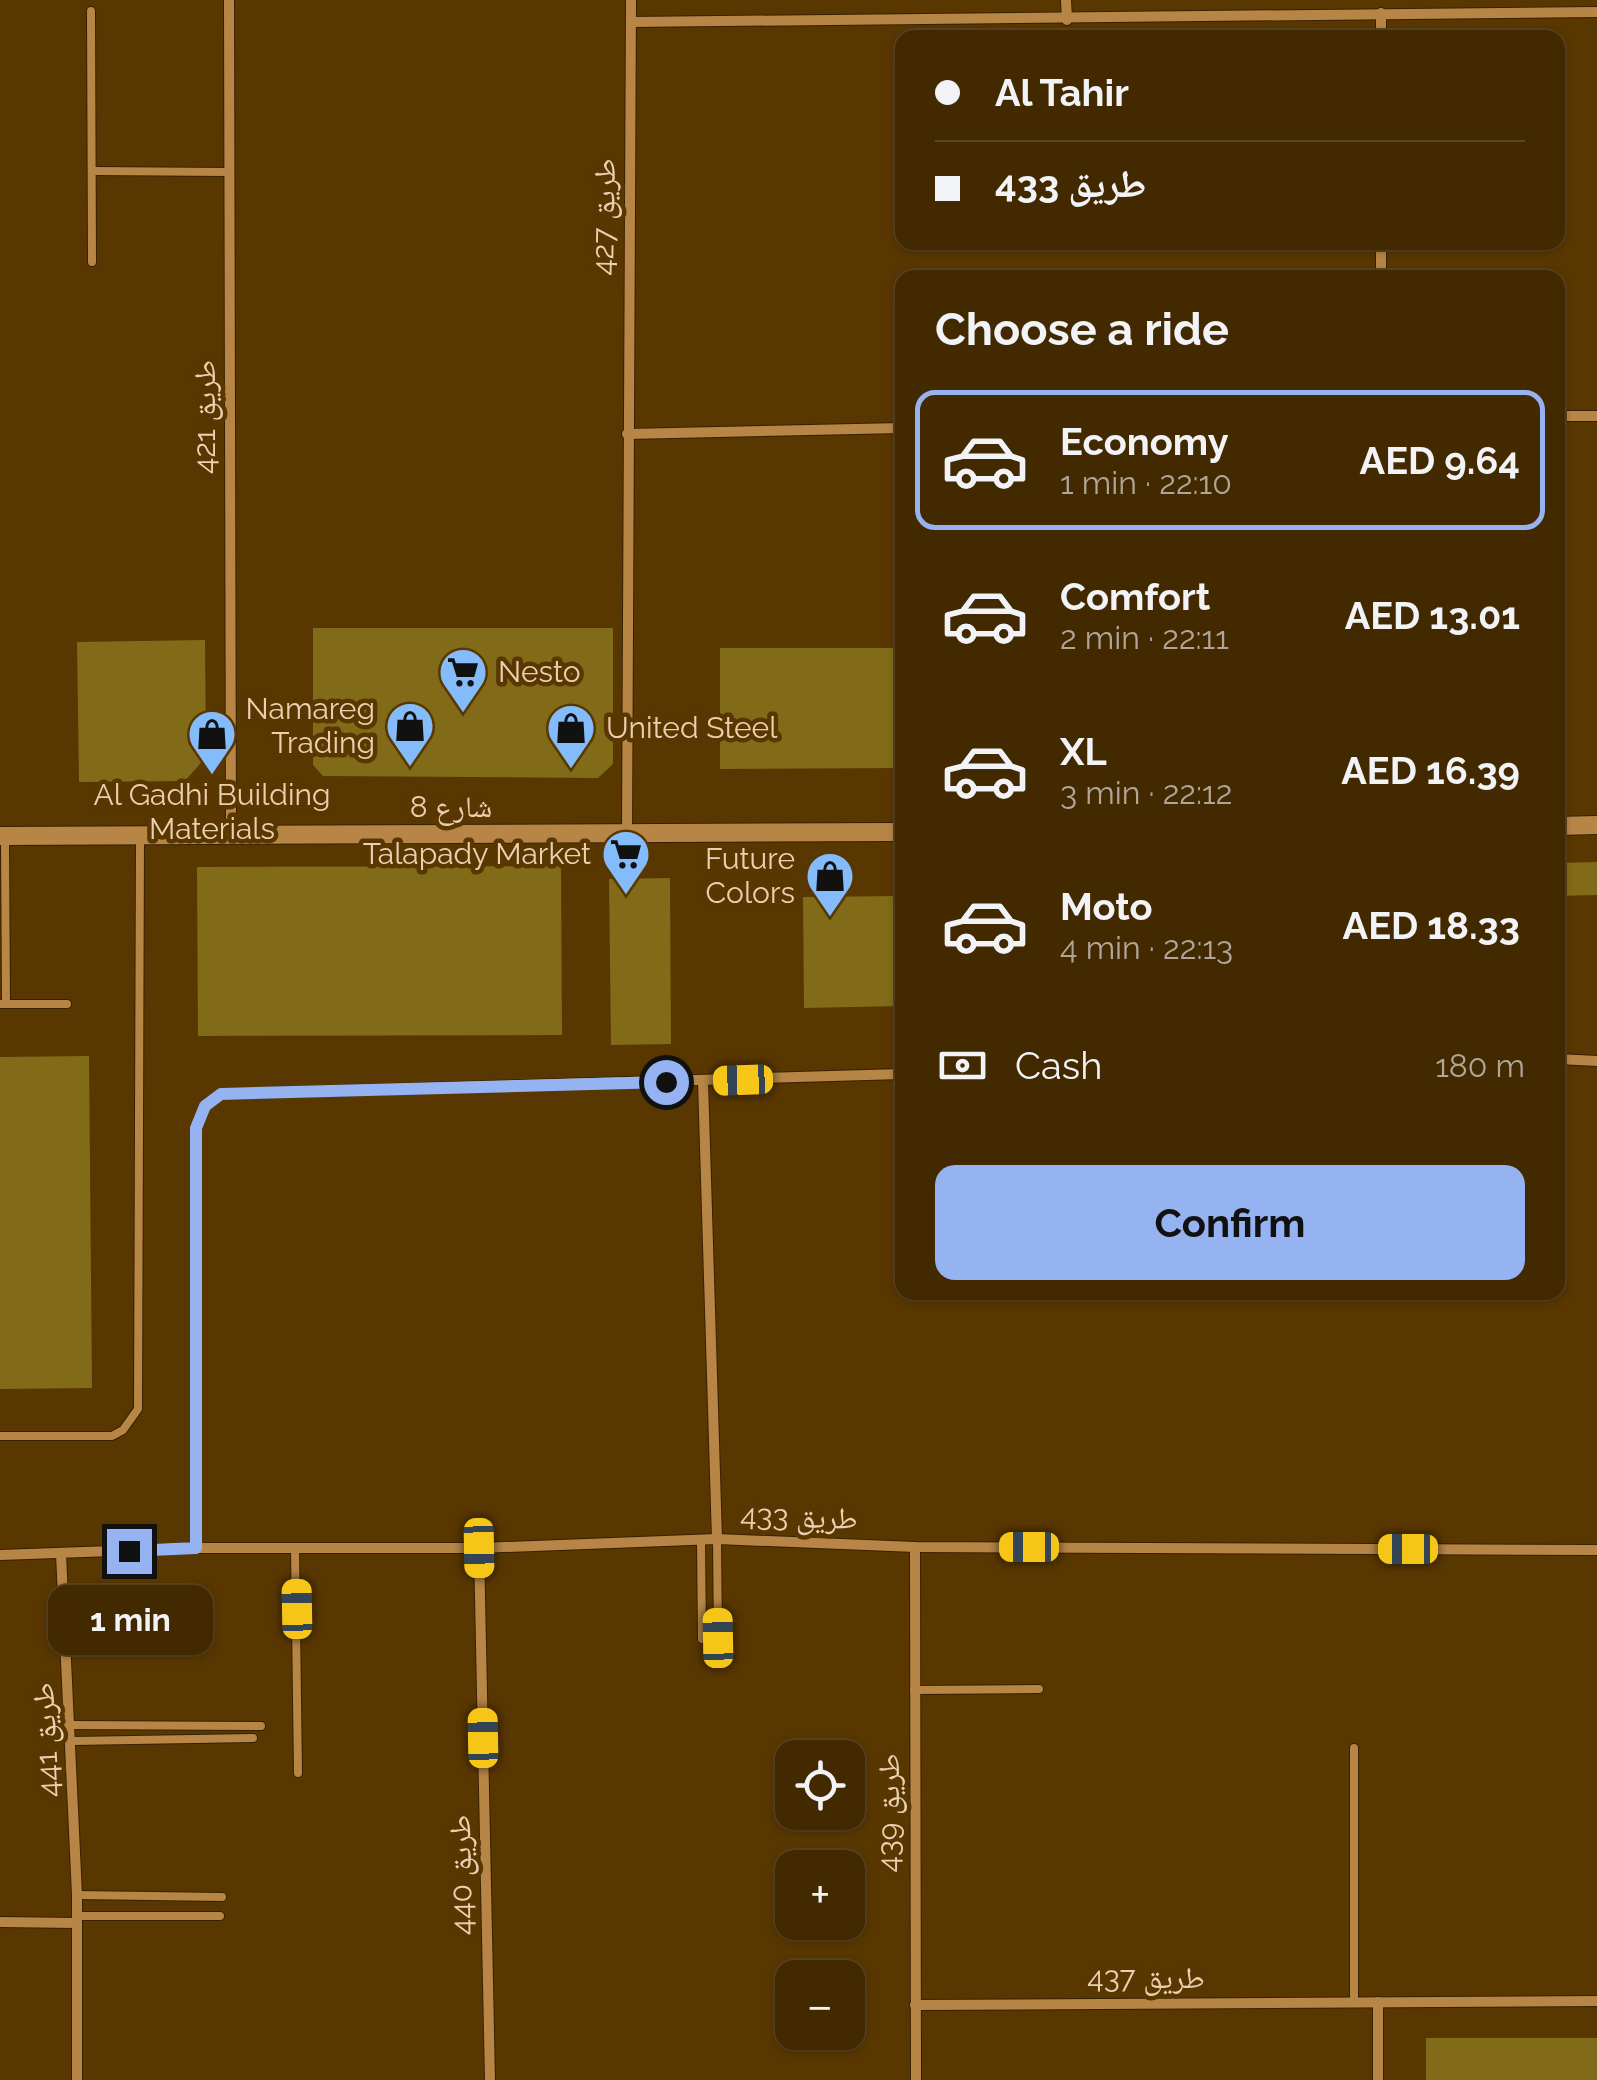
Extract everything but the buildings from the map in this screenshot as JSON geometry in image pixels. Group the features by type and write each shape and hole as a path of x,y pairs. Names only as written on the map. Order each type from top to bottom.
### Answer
{"street":[{"name":"طريق 421","path":"229,0 231,833"},
{"name":"طريق 427","path":"627,836 631,0"},
{"path":"1066,0 1066,20"},
{"path":"1511,0 1511,14"},
{"path":"631,22 1597,12"},
{"path":"1381,13 1381,30"},
{"path":"1565,416 1597,416"},
{"path":"627,434 895,428"},
{"path":"1565,826 1597,825"},
{"name":"شارع 8","path":"2,836 895,832"},
{"path":"1565,1060 1597,1061"},
{"path":"196,1548 196,1128 205,1106 221,1094 895,1074"},
{"path":"703,1081 717,1539"},
{"name":"طريق 433","path":"0,1555 196,1548 479,1548 717,1539 915,1546 1597,1550"},
{"name":"طريق 439","path":"915,1546 916,2080"},
{"name":"طريق 440","path":"479,1548 490,2080"},
{"name":"طريق 441","path":"61,1554 77,1895 77,2080"},
{"path":"0,1922 77,1920"},
{"name":"طريق 437","path":"915,2005 1597,2001"},
{"path":"1378,2002 1378,2080"}],"lane":[{"path":"91,11 92,262"},
{"path":"92,171 229,172"},
{"path":"0,1436 112,1436 123,1430 138,1409 140,834"},
{"path":"2,836 3,1004 67,1004"},
{"path":"717,1539 718,1638"},
{"path":"700,1541 702,1638"},
{"path":"295,1548 298,1773"},
{"path":"914,1690 1039,1689"},
{"path":"71,1725 262,1726"},
{"path":"72,1741 253,1738"},
{"path":"1354,1748 1354,2002"},
{"path":"77,1895 222,1897"},
{"path":"77,1920 220,1916"}],"place":[{"name":"Nesto","path":"463,714"},
{"name":"Namareg Trading","path":"410,768"},
{"name":"United Steel","path":"571,770"},
{"name":"Al Gadhi Building Materials","path":"212,776"},
{"name":"Talapady Market","path":"626,896"},
{"name":"Future Colors","path":"830,918"}],"route":[{"path":"129,1551 196,1548 196,1128 205,1106 221,1094 666,1082"}]}
